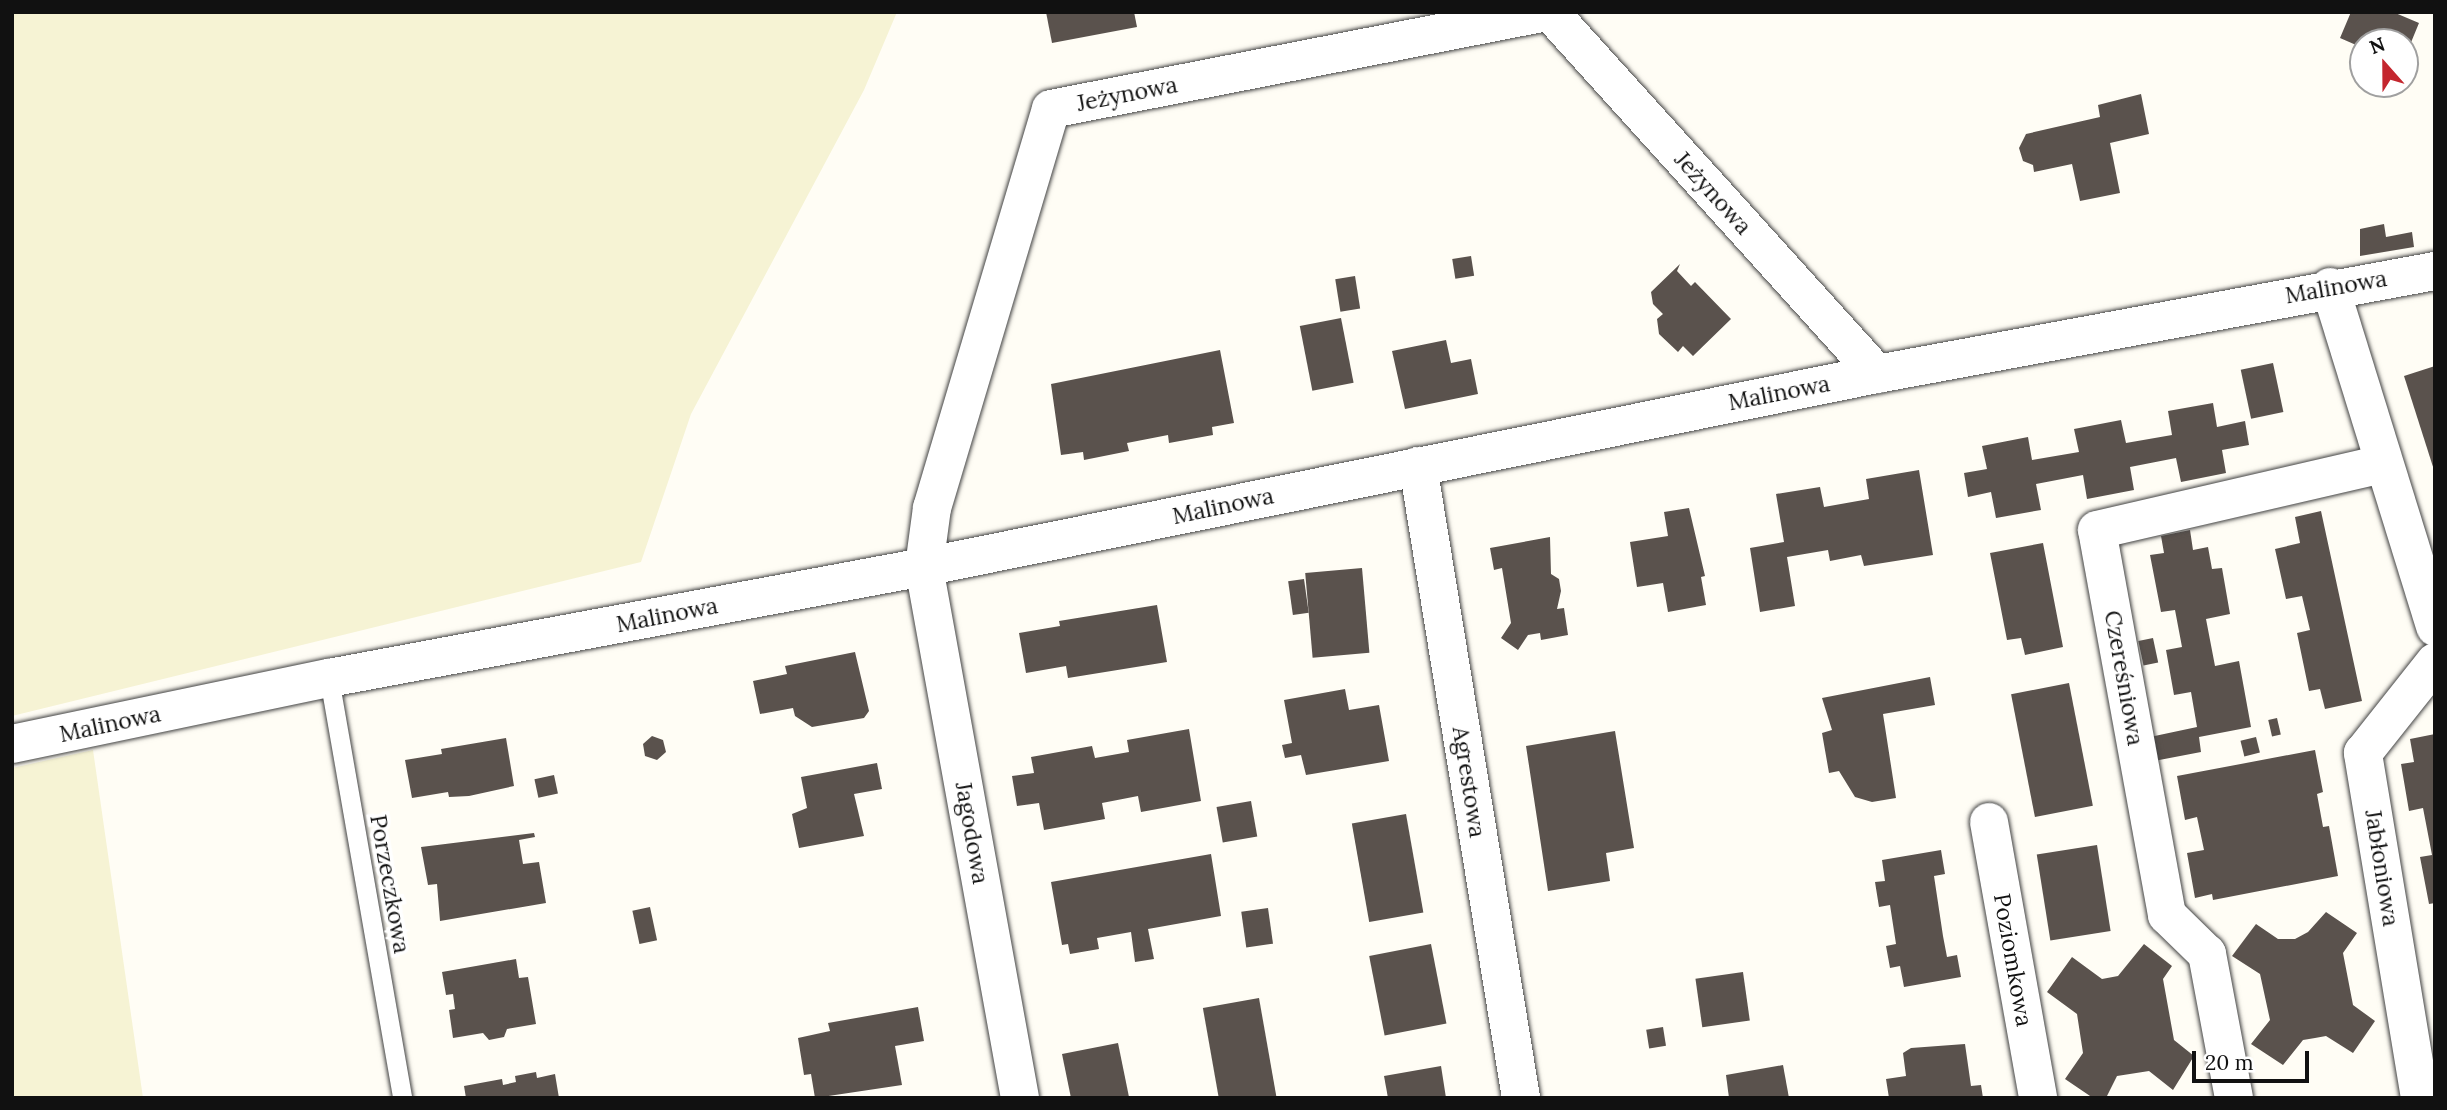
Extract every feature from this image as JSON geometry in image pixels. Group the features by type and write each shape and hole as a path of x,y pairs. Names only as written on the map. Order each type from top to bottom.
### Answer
{"street":[{"name":"Jeżynowa","path":"923,568 932,508 1051,109 1549,12 1877,374"},
{"name":"Malinowa","path":"12,744 329,678 923,568 1877,374 2330,287 2435,271"},
{"path":"2330,287 2435,627"},
{"name":"Czereśniowa","path":"2234,1098 2207,954 2167,915 2097,530 2383,464"},
{"name":"Agrestowa","path":"1418,466 1521,1098"},
{"name":"Jagodowa","path":"923,568 1020,1098"},
{"name":"Jabłoniowa","path":"2420,1098 2363,753 2435,662"},
{"name":"Poziomkowa","path":"1989,822 2038,1098"}],"lane":[{"name":"Porzeczkowa","path":"329,678 402,1098"}],"shaded area":[{"path":"12,12 897,12 864,90 691,414 641,562 12,716"},
{"path":"93,750 143,1098 12,1098 12,768"}],"building":[{"path":"1046,12 1134,12 1137,27 1052,43"},
{"path":"2351,12 2393,12 2419,23 2417,28 2349,28 2349,42 2340,38"},
{"path":"2141,94 2149,134 2110,143 2120,193 2080,201 2072,164 2034,172 2033,165 2023,161 2019,148 2026,134 2100,117 2098,105"},
{"path":"2384,224 2386,237 2412,232 2414,247 2360,256 2360,229"},
{"path":"1471,256 1474,276 1455,279 1452,259"},
{"path":"1680,264 1677,271 1691,286 1695,282 1731,319 1693,356 1683,346 1678,352 1659,334 1657,319 1663,314 1653,304 1651,292"},
{"path":"1355,276 1360,309 1340,312 1335,279"},
{"path":"1341,318 1354,383 1312,391 1300,326"},
{"path":"1446,340 1451,363 1471,359 1478,394 1405,409 1392,351"},
{"path":"1220,350 1234,423 1212,427 1213,435 1169,443 1168,435 1127,443 1129,451 1084,460 1083,452 1061,455 1051,384"},
{"path":"2273,363 2283,412 2251,419 2241,370"},
{"path":"2435,366 2435,470 2434,470 2404,376"},
{"path":"2213,403 2217,427 2245,421 2249,445 2222,450 2226,473 2181,482 2176,458 2130,467 2134,490 2087,499 2083,475 2036,484 2041,510 1996,518 1991,492 1968,497 1964,473 1987,469 1982,446 2028,437 2032,460 2079,452 2074,429 2121,420 2126,443 2172,435 2168,411"},
{"path":"1919,470 1933,555 1864,566 1861,555 1830,561 1828,550 1787,557 1795,606 1760,612 1750,548 1784,542 1776,494 1820,487 1824,507 1869,499 1866,479"},
{"path":"1689,508 1705,576 1701,577 1706,605 1668,612 1663,583 1637,587 1630,542 1668,536 1664,512"},
{"path":"2321,511 2362,701 2325,709 2320,689 2309,691 2297,633 2310,630 2302,596 2286,599 2275,549 2300,543 2295,517"},
{"path":"2190,530 2193,550 2208,547 2212,569 2222,568 2230,614 2206,619 2215,666 2239,661 2251,727 2199,737 2201,752 2154,761 2150,737 2197,727 2191,692 2174,695 2166,650 2182,647 2175,610 2161,612 2150,555 2164,553 2161,536"},
{"path":"1550,537 1551,574 1559,579 1561,591 1557,609 1564,608 1568,635 1541,640 1540,633 1528,635 1518,650 1501,638 1511,623 1502,568 1494,570 1490,548"},
{"path":"2043,543 2063,647 2025,655 2021,638 2007,640 1990,553"},
{"path":"1362,568 1369,653 1313,658 1305,573"},
{"path":"1304,579 1309,613 1293,615 1288,581"},
{"path":"1157,605 1167,662 1068,678 1066,666 1026,673 1019,633 1060,626 1059,621"},
{"path":"2153,638 2158,662 2144,666 2138,641"},
{"path":"855,652 869,711 864,718 812,727 795,716 793,708 760,714 753,681 787,674 785,666"},
{"path":"1930,677 1935,705 1883,714 1896,798 1872,802 1855,797 1839,771 1829,773 1822,733 1832,730 1822,698"},
{"path":"2069,683 2093,806 2035,817 2011,694"},
{"path":"1345,689 1349,710 1379,705 1389,761 1306,775 1301,755 1285,758 1282,745 1292,743 1284,700"},
{"path":"2277,718 2281,735 2272,737 2268,720"},
{"path":"1189,729 1201,801 1141,812 1138,796 1102,803 1105,819 1044,830 1039,803 1017,806 1012,776 1034,773 1031,757 1092,746 1095,758 1129,752 1127,740"},
{"path":"1615,731 1634,848 1606,853 1610,881 1548,891 1526,746"},
{"path":"2435,734 2435,903 2429,904 2420,857 2432,855 2423,808 2409,811 2401,764 2414,762 2410,739"},
{"path":"652,736 663,740 666,752 657,760 645,756 643,744"},
{"path":"2256,737 2260,753 2244,756 2240,741"},
{"path":"506,738 514,786 469,796 449,797 448,792 412,798 405,760 442,754 441,749"},
{"path":"2315,750 2323,792 2317,794 2323,827 2329,826 2338,876 2213,900 2212,894 2195,898 2187,853 2204,850 2197,817 2185,820 2177,776"},
{"path":"877,763 882,789 854,794 864,836 799,848 792,814 807,808 801,777"},
{"path":"554,775 558,794 538,798 534,779"},
{"path":"1251,801 1257,836 1223,843 1217,807"},
{"path":"1406,814 1423,912 1369,922 1352,824"},
{"path":"534,833 535,837 519,840 523,864 539,862 546,903 440,921 437,884 428,885 421,847"},
{"path":"2097,845 2111,931 2050,940 2037,855"},
{"path":"1941,850 1945,874 1934,876 1943,936 1947,957 1957,955 1961,977 1904,987 1900,966 1890,968 1886,946 1896,944 1890,905 1879,907 1875,882 1885,881 1882,860"},
{"path":"1211,854 1221,916 1148,929 1154,959 1135,962 1131,932 1097,938 1099,949 1070,954 1068,944 1062,945 1051,882"},
{"path":"650,907 657,940 639,944 632,911"},
{"path":"1268,908 1273,944 1246,947 1241,912"},
{"path":"2326,912 2357,933 2343,953 2353,1005 2375,1021 2353,1053 2326,1036 2303,1040 2283,1065 2251,1044 2270,1020 2260,974 2232,956 2256,924 2278,939 2295,939 2308,932"},
{"path":"1431,944 1446,1024 1385,1036 1369,956"},
{"path":"2144,944 2172,966 2163,979 2174,1040 2194,1056 2173,1090 2149,1071 2117,1076 2106,1098 2093,1098 2065,1079 2083,1053 2077,1014 2047,992 2072,957 2102,979 2118,976"},
{"path":"516,959 519,978 528,977 536,1024 507,1029 504,1037 489,1040 483,1033 453,1038 449,1010 455,1009 453,994 446,995 442,972"},
{"path":"1743,972 1750,1021 1702,1027 1695,979"},
{"path":"1259,998 1277,1098 1219,1098 1203,1008"},
{"path":"918,1007 924,1041 895,1046 902,1085 815,1098 811,1074 804,1075 798,1038 830,1031 828,1023"},
{"path":"1663,1027 1666,1046 1649,1048 1646,1030"},
{"path":"1118,1043 1129,1097 1071,1098 1062,1054"},
{"path":"1965,1044 1971,1086 1981,1085 1983,1098 1889,1098 1886,1079 1906,1076 1903,1053 1911,1048"},
{"path":"1783,1065 1789,1098 1729,1098 1726,1075"},
{"path":"1441,1066 1446,1098 1388,1098 1384,1076"},
{"path":"536,1072 537,1078 555,1074 559,1098 466,1098 464,1086 502,1079 503,1085 516,1082 515,1076"}]}
